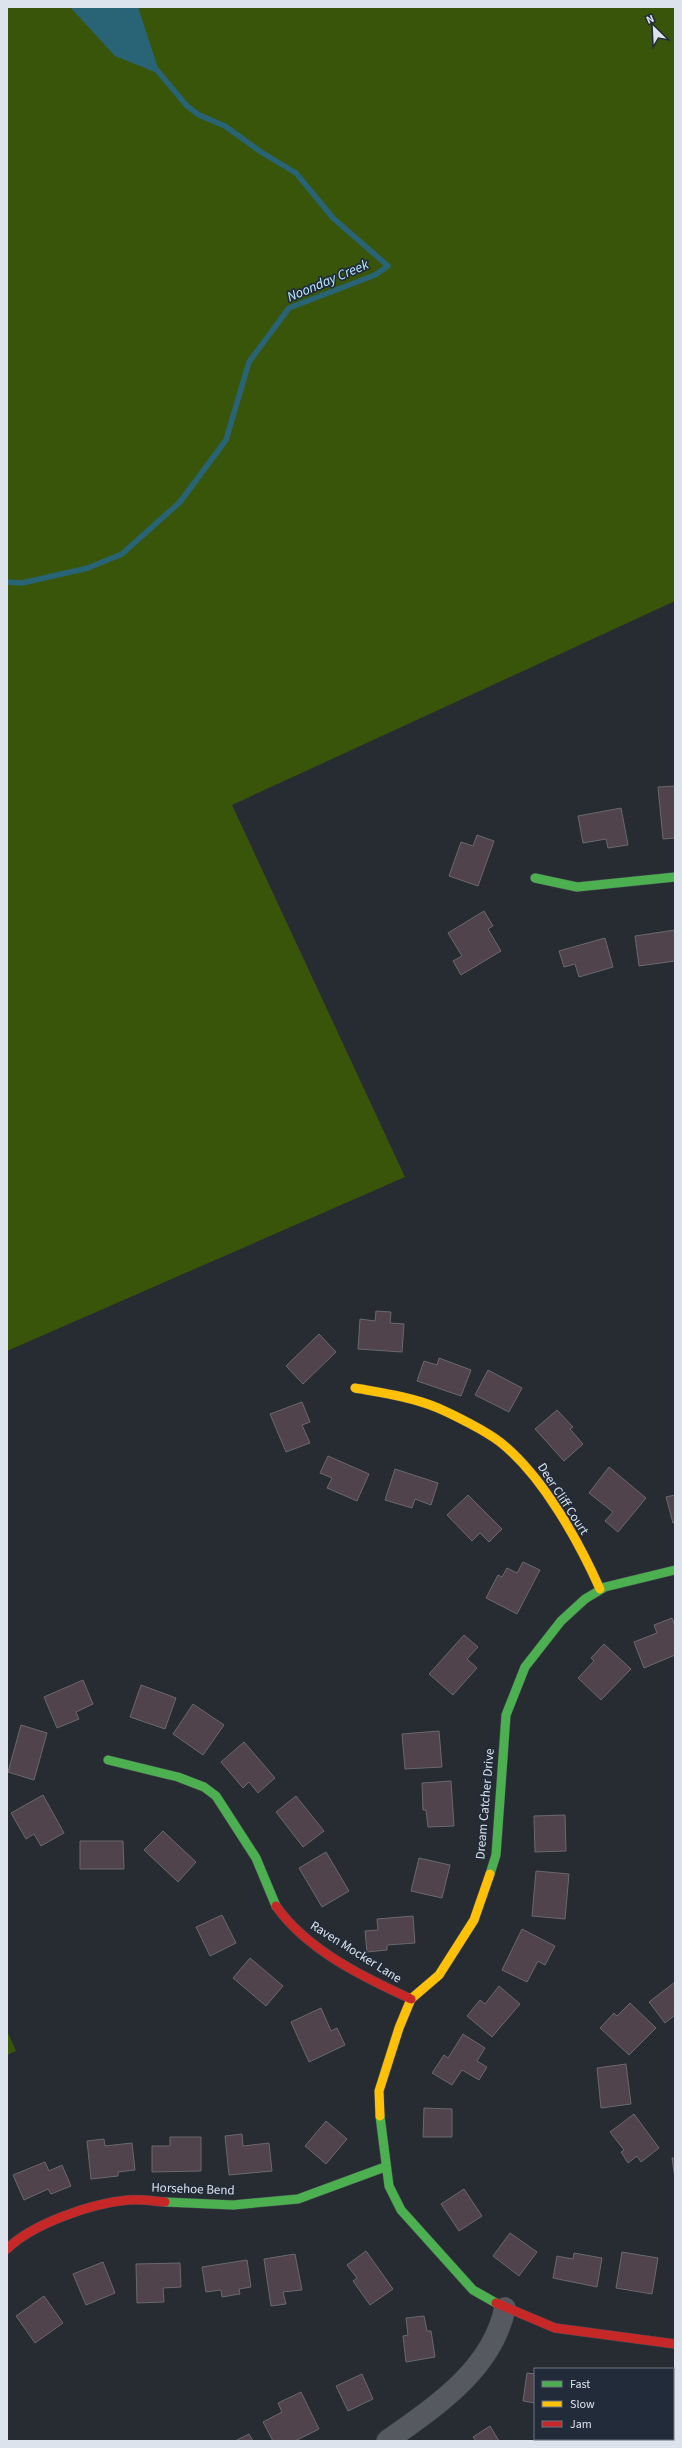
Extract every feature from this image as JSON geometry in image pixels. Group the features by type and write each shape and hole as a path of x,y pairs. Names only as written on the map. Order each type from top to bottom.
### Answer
{"street":[{"path":"536,878 577,887 675,877"},
{"name":"Deer Cliff Court","path":"355,1388 411,1399 438,1408 499,1441 534,1474 587,1560 600,1589"},
{"name":"Dream Catcher Drive","path":"675,1570 600,1589 585,1599 562,1621 525,1667 506,1715 496,1855 474,1920 439,1975 411,1999 399,2028 379,2091 384,2167 389,2186 401,2210 456,2269 473,2290 505,2308 555,2328 675,2344"},
{"name":"Raven Mocker Lane","path":"108,1760 169,1774 199,1784 215,1794 244,1837 263,1873 275,1905 288,1924 317,1946 393,1992 411,1999"},
{"name":"Horsehoe Bend","path":"7,2249 15,2241 48,2223 94,2207 128,2200 233,2205 298,2199 384,2167"},
{"path":"387,2441 445,2400 483,2360 502,2324 505,2308"}],"green space":[{"path":"7,7 675,7 675,601 232,805 405,1177 7,1351"},
{"path":"7,2031 16,2051 7,2055"}],"water":[{"path":"70,7 138,7 160,74 115,56"}],"building":[{"path":"675,786 675,838 663,839 658,787"},
{"path":"621,808 628,845 608,848 606,839 583,843 578,816"},
{"path":"477,835 494,841 478,886 449,876 461,842 473,846"},
{"path":"484,911 493,926 488,929 501,951 461,975 453,961 462,956 448,933"},
{"path":"675,930 675,961 639,966 635,936"},
{"path":"605,938 613,967 579,977 575,964 564,967 559,951"},
{"path":"376,1311 391,1312 390,1323 404,1324 402,1352 358,1349 360,1319 375,1321"},
{"path":"319,1334 336,1352 303,1384 286,1366"},
{"path":"439,1358 471,1370 461,1396 417,1381 424,1361 437,1365"},
{"path":"488,1370 522,1388 509,1412 475,1395"},
{"path":"302,1402 310,1422 302,1425 310,1443 286,1452 270,1414"},
{"path":"557,1410 573,1427 570,1429 583,1444 564,1461 535,1429"},
{"path":"328,1456 369,1474 357,1501 327,1488 332,1478 320,1473"},
{"path":"609,1467 646,1498 618,1532 605,1521 613,1512 589,1493"},
{"path":"395,1469 438,1483 431,1505 415,1499 412,1508 385,1500"},
{"path":"468,1495 502,1529 489,1542 480,1533 472,1541 447,1515"},
{"path":"675,1495 675,1522 673,1523 666,1497"},
{"path":"523,1562 540,1570 517,1614 486,1598 498,1575 502,1577 507,1568 517,1573"},
{"path":"672,1618 675,1626 675,1655 644,1668 634,1642 657,1633 654,1625"},
{"path":"464,1635 478,1647 467,1659 477,1668 453,1695 429,1674"},
{"path":"604,1644 631,1669 601,1700 578,1678 594,1661 591,1658"},
{"path":"83,1680 93,1704 76,1712 79,1719 57,1728 44,1697"},
{"path":"141,1685 176,1698 165,1729 130,1717"},
{"path":"193,1704 224,1725 203,1755 173,1734"},
{"path":"21,1725 47,1733 34,1780 8,1772"},
{"path":"439,1731 442,1767 405,1769 402,1734"},
{"path":"244,1742 275,1778 258,1793 249,1782 243,1788 221,1762"},
{"path":"451,1781 454,1826 428,1827 426,1810 423,1810 422,1783"},
{"path":"43,1795 64,1833 41,1846 34,1834 26,1839 11,1813"},
{"path":"296,1796 324,1831 303,1847 276,1812"},
{"path":"565,1815 566,1851 535,1852 534,1816"},
{"path":"163,1831 196,1862 178,1882 144,1850"},
{"path":"80,1841 123,1841 124,1869 80,1869"},
{"path":"326,1852 349,1891 322,1907 299,1868"},
{"path":"419,1858 450,1865 442,1898 411,1891"},
{"path":"536,1871 569,1874 565,1919 532,1916"},
{"path":"222,1915 236,1943 210,1956 196,1927"},
{"path":"413,1916 415,1943 387,1945 387,1950 367,1952 365,1931 378,1930 377,1919"},
{"path":"522,1929 555,1946 545,1965 538,1961 527,1982 502,1970"},
{"path":"250,1958 283,1986 266,2006 233,1978"},
{"path":"675,1982 675,2015 665,2023 649,2002"},
{"path":"499,1986 520,2004 492,2037 467,2016 480,2000 485,2004"},
{"path":"630,2003 656,2028 629,2055 600,2028 614,2013 617,2016"},
{"path":"321,2008 331,2031 337,2028 345,2045 309,2062 291,2022"},
{"path":"463,2034 485,2048 477,2061 487,2067 479,2080 462,2070 452,2085 432,2073 444,2055 448,2058"},
{"path":"626,2064 631,2104 601,2108 597,2068"},
{"path":"424,2108 452,2109 452,2137 423,2137"},
{"path":"634,2114 659,2148 641,2162 637,2156 628,2163 621,2152 624,2150 610,2132"},
{"path":"326,2121 347,2139 326,2164 305,2146"},
{"path":"242,2134 243,2146 269,2143 272,2171 229,2175 225,2136"},
{"path":"170,2137 201,2137 201,2171 152,2172 152,2146 170,2146"},
{"path":"104,2139 105,2146 132,2143 135,2170 118,2172 118,2176 91,2179 87,2141"},
{"path":"672,2158 675,2158 675,2178"},
{"path":"45,2162 49,2171 62,2165 71,2186 51,2194 48,2189 24,2200 13,2175"},
{"path":"464,2189 482,2216 459,2231 441,2204"},
{"path":"510,2233 537,2252 519,2276 493,2256"},
{"path":"366,2251 393,2289 370,2305 353,2281 357,2278 347,2265"},
{"path":"622,2252 658,2258 652,2294 616,2288"},
{"path":"574,2253 602,2258 597,2287 553,2278 557,2256 573,2259"},
{"path":"295,2254 302,2290 283,2292 286,2304 271,2306 264,2259"},
{"path":"247,2260 251,2287 239,2289 240,2294 222,2297 221,2290 206,2292 202,2267"},
{"path":"103,2262 115,2293 86,2305 73,2274"},
{"path":"180,2263 181,2287 163,2288 164,2302 137,2303 136,2264"},
{"path":"44,2296 63,2323 35,2343 16,2316"},
{"path":"424,2316 427,2331 431,2331 435,2357 406,2362 403,2336 408,2335 406,2318"},
{"path":"527,2373 534,2374 534,2403 523,2401"},
{"path":"362,2374 373,2399 348,2411 336,2386"},
{"path":"674,2391 675,2391 674,2418"},
{"path":"301,2392 319,2429 295,2441 273,2441 263,2422 282,2412 278,2403"},
{"path":"490,2426 499,2441 476,2441 473,2437"},
{"path":"249,2434 253,2441 235,2441"}],"waterway":[{"name":"Noonday Creek","path":"7,582 22,583 88,568 122,554 180,502 226,440 249,362 289,308 375,275 388,266 333,218 296,173 261,152 225,126 199,115 187,106 156,69"}],"traffic: fast":[{"path":"535,878 577,887 675,877"},
{"path":"490,1874 496,1855 506,1715 525,1667 561,1621 585,1599 605,1587 675,1570"},
{"path":"108,1760 178,1777 204,1787 216,1796 256,1858 276,1906"},
{"path":"380,2116 389,2186 401,2210 473,2290 496,2303"},
{"path":"165,2202 233,2205 298,2199 385,2167"}],"traffic: slow":[{"path":"355,1388 428,1404 470,1424 500,1442 530,1472 558,1510 581,1550 600,1589"},
{"path":"380,2116 379,2091 399,2028 411,1999 439,1975 474,1920 490,1874"}],"traffic: jam":[{"path":"276,1906 303,1936 337,1961 355,1972 411,1999"},
{"path":"7,2249 31,2231 80,2210 97,2205 128,2200 165,2202"},
{"path":"496,2303 555,2328 675,2344"}]}
